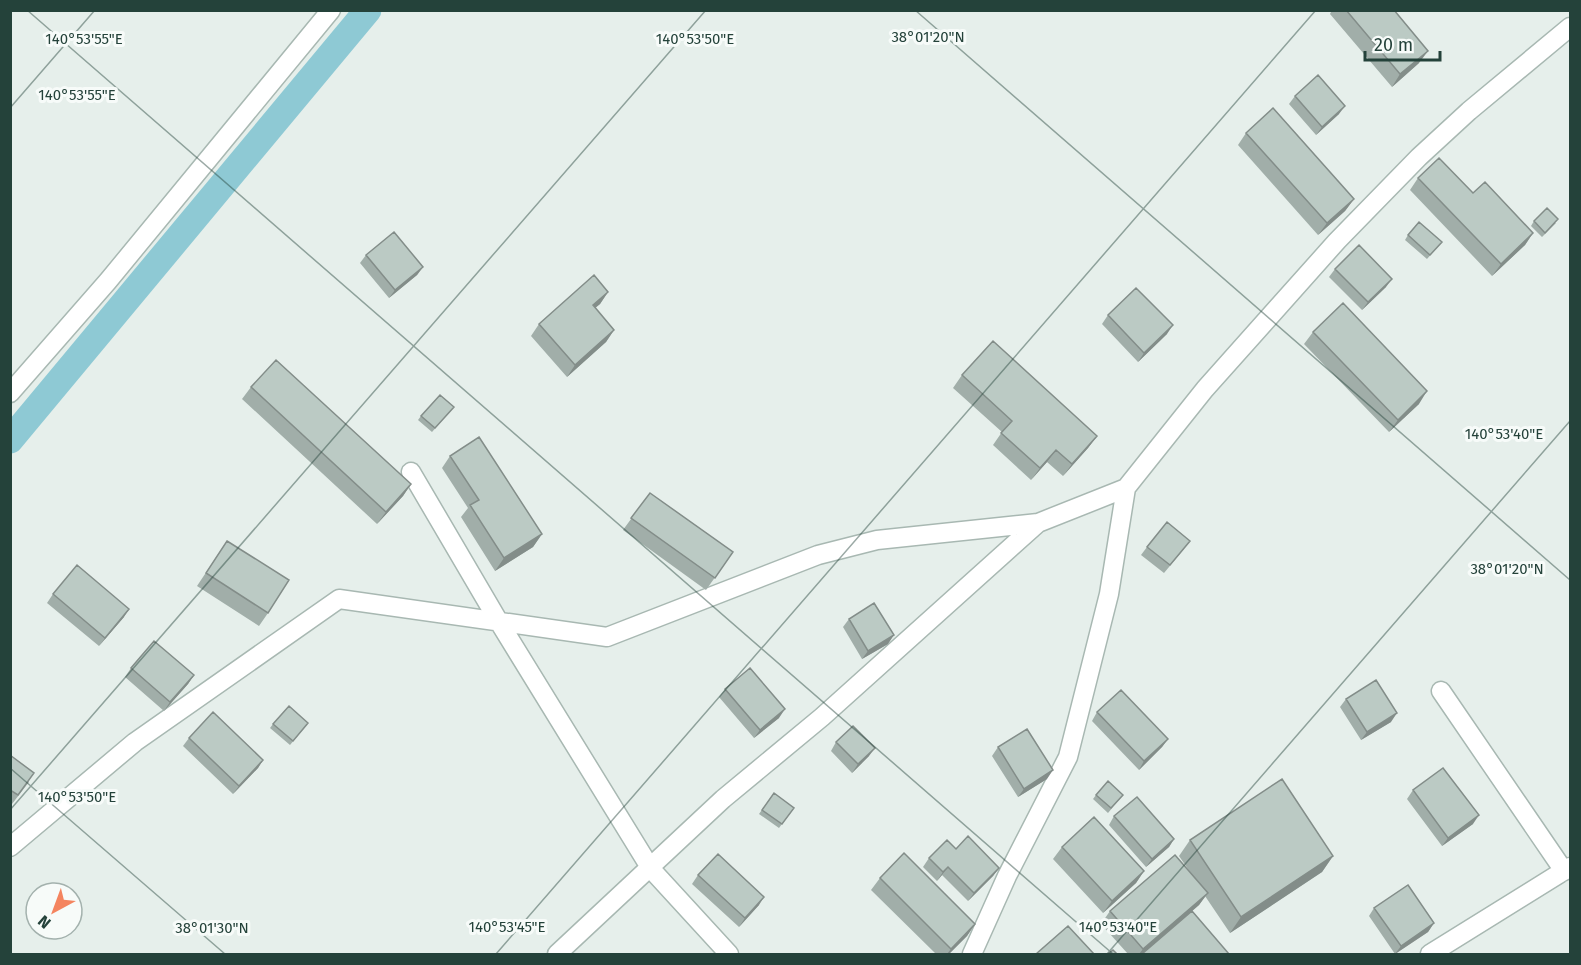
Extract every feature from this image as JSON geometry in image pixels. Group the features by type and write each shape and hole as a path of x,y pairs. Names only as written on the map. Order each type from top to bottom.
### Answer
{"street":[{"path":"10,393 108,281 331,10"},
{"path":"972,954 1007,876 1068,757 1109,594 1126,488 1205,389 1337,241 1419,157 1570,27"},
{"path":"411,472 499,622 651,869 729,954"},
{"path":"10,847 135,742 339,599 607,637 818,555 877,540 1038,523 1126,488"},
{"path":"557,954 651,869 723,799 831,709 1038,523"},
{"path":"1430,954 1567,869 1441,691"}],"building":[{"path":"1346,10 1394,10 1428,51 1400,74"},
{"path":"1318,75 1345,106 1322,127 1295,96"},
{"path":"1273,108 1354,199 1327,223 1246,133"},
{"path":"1439,158 1473,193 1485,182 1533,233 1501,264 1418,178"},
{"path":"1547,208 1558,219 1545,233 1534,221"},
{"path":"1419,222 1442,242 1430,255 1408,235"},
{"path":"394,232 423,267 395,290 366,255"},
{"path":"1359,245 1392,279 1368,302 1335,269"},
{"path":"594,275 608,292 593,305 614,330 575,365 539,324"},
{"path":"1136,288 1173,325 1144,353 1108,315"},
{"path":"1343,303 1427,391 1398,420 1313,332"},
{"path":"993,341 1097,436 1072,464 1056,450 1040,468 1001,433 1012,421 962,375"},
{"path":"276,360 411,484 386,512 251,387"},
{"path":"440,395 454,407 435,428 421,416"},
{"path":"479,437 542,534 504,558 470,505 479,500 450,456"},
{"path":"650,493 733,552 715,578 631,518"},
{"path":"1167,522 1190,541 1170,565 1147,547"},
{"path":"227,541 289,580 268,613 206,573"},
{"path":"77,565 129,609 105,638 53,594"},
{"path":"874,603 894,635 868,651 849,619"},
{"path":"154,641 194,675 170,702 131,668"},
{"path":"750,668 785,709 760,730 725,689"},
{"path":"1376,680 1397,713 1367,732 1346,699"},
{"path":"1121,690 1168,739 1144,761 1097,712"},
{"path":"289,706 308,723 293,741 273,724"},
{"path":"213,712 263,760 239,786 189,738"},
{"path":"853,726 875,748 858,764 836,742"},
{"path":"1027,729 1053,770 1024,789 998,747"},
{"path":"10,755 34,773 18,795 10,790"},
{"path":"1443,768 1479,815 1448,838 1413,790"},
{"path":"1282,779 1333,856 1241,917 1190,840"},
{"path":"1108,781 1123,795 1111,808 1096,795"},
{"path":"774,793 794,808 782,824 762,810"},
{"path":"1137,797 1174,839 1152,859 1114,816"},
{"path":"1094,817 1144,871 1112,901 1062,847"},
{"path":"968,836 999,868 974,893 948,867 943,872 929,858 947,840 956,849"},
{"path":"904,853 975,924 951,949 880,878"},
{"path":"718,854 764,897 745,918 698,875"},
{"path":"1175,855 1208,893 1143,949 1110,911"},
{"path":"1408,885 1434,923 1401,946 1374,908"},
{"path":"1192,911 1229,954 1142,954"},
{"path":"1068,926 1094,954 1036,954"}],"waterway":[{"path":"10,440 368,10"}]}
